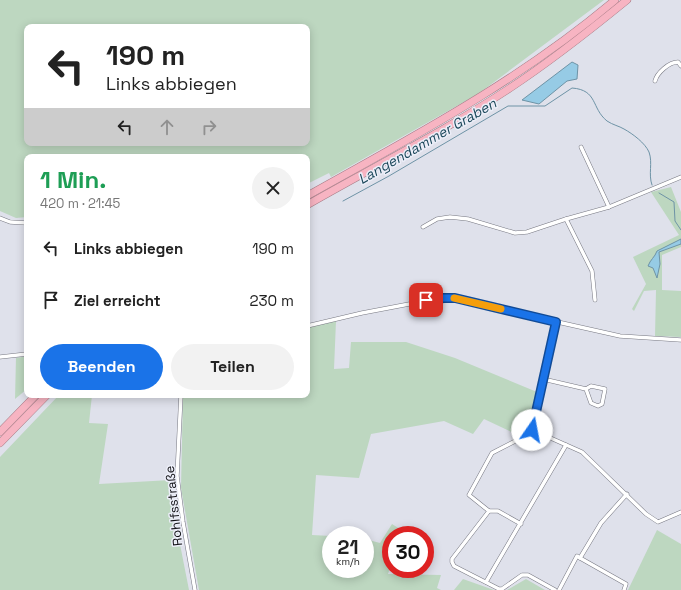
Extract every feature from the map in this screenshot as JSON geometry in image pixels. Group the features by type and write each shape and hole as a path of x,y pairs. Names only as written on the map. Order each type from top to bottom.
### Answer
{"highway":[{"path":"581,28 583,22 610,0"},
{"path":"310,194 463,109 518,74 581,28 615,0"},
{"path":"310,203 438,132 498,95 552,59 627,0"},
{"path":"0,432 33,398"},
{"path":"0,443 44,398"}],"street":[{"path":"655,81 657,75 673,62 678,62 681,66"},
{"path":"581,147 609,207"},
{"path":"423,227 437,219 450,217 468,220 510,232 527,232 609,207 681,177"},
{"path":"0,218 10,222 24,223"},
{"path":"566,219 592,271 595,300"},
{"path":"310,325 362,312 446,297 620,336 681,340"},
{"path":"531,433 556,322"},
{"path":"0,357 24,354"},
{"path":"543,379 586,389 591,386 605,389 602,404 598,406 591,403 586,389"},
{"name":"Rohlfsstraße","path":"181,398 177,476 183,522 195,590"},
{"path":"521,524 498,510 489,511 472,499 470,492 492,453 531,433 546,436 582,452 646,514 658,522 681,512"},
{"path":"486,582 566,445"},
{"path":"580,558 600,523 627,494"},
{"path":"489,511 452,559 454,566 499,589 502,589 522,575 528,575 554,590"},
{"path":"559,590 577,556 626,584 624,590"}],"green space":[{"path":"0,0 604,0 478,94 331,177 329,173 310,182 310,154 24,154 24,217 16,218 0,211"},
{"path":"671,187 681,212 681,247 662,255 662,290 681,291 681,337 655,336 656,290 644,291 634,311 632,309 646,284 633,257 679,235 651,192"},
{"path":"336,321 334,369 349,368 351,342 406,342 455,358 537,392 529,429 516,434 484,419 473,434 444,421 371,434 359,478 316,475 312,535 322,536 322,578 374,578 374,541 380,543 382,540 382,578 434,578 434,575 441,575 437,588 441,590 199,590 181,488 183,398 310,398 310,327"},
{"path":"24,357 24,392 15,399 16,358"},
{"path":"56,398 92,398 89,423 108,424 99,484 171,480 176,524 189,590 0,590 0,457"},
{"path":"657,530 681,544 681,590 628,590"},
{"path":"463,579 494,590 454,590"},
{"path":"526,579 545,590 507,590"}],"water":[{"path":"572,62 578,65 577,79 567,81 539,104 522,100"},
{"path":"681,239 681,244 659,252 660,264 657,278 653,268 648,266 650,262 657,251"}],"waterway":[{"name":"Langendammer Graben","path":"343,201 389,176 508,106 545,106 572,88 580,89 586,92 593,100 598,111 607,121 627,131 645,145 651,160 650,177 652,185"},
{"name":"Langendammer Graben","path":"659,193 674,202 675,221 681,230"}],"slow traffic":[{"path":"454,298 501,309"}],"route":[{"path":"426,300 455,298 556,322 532,430"}]}
